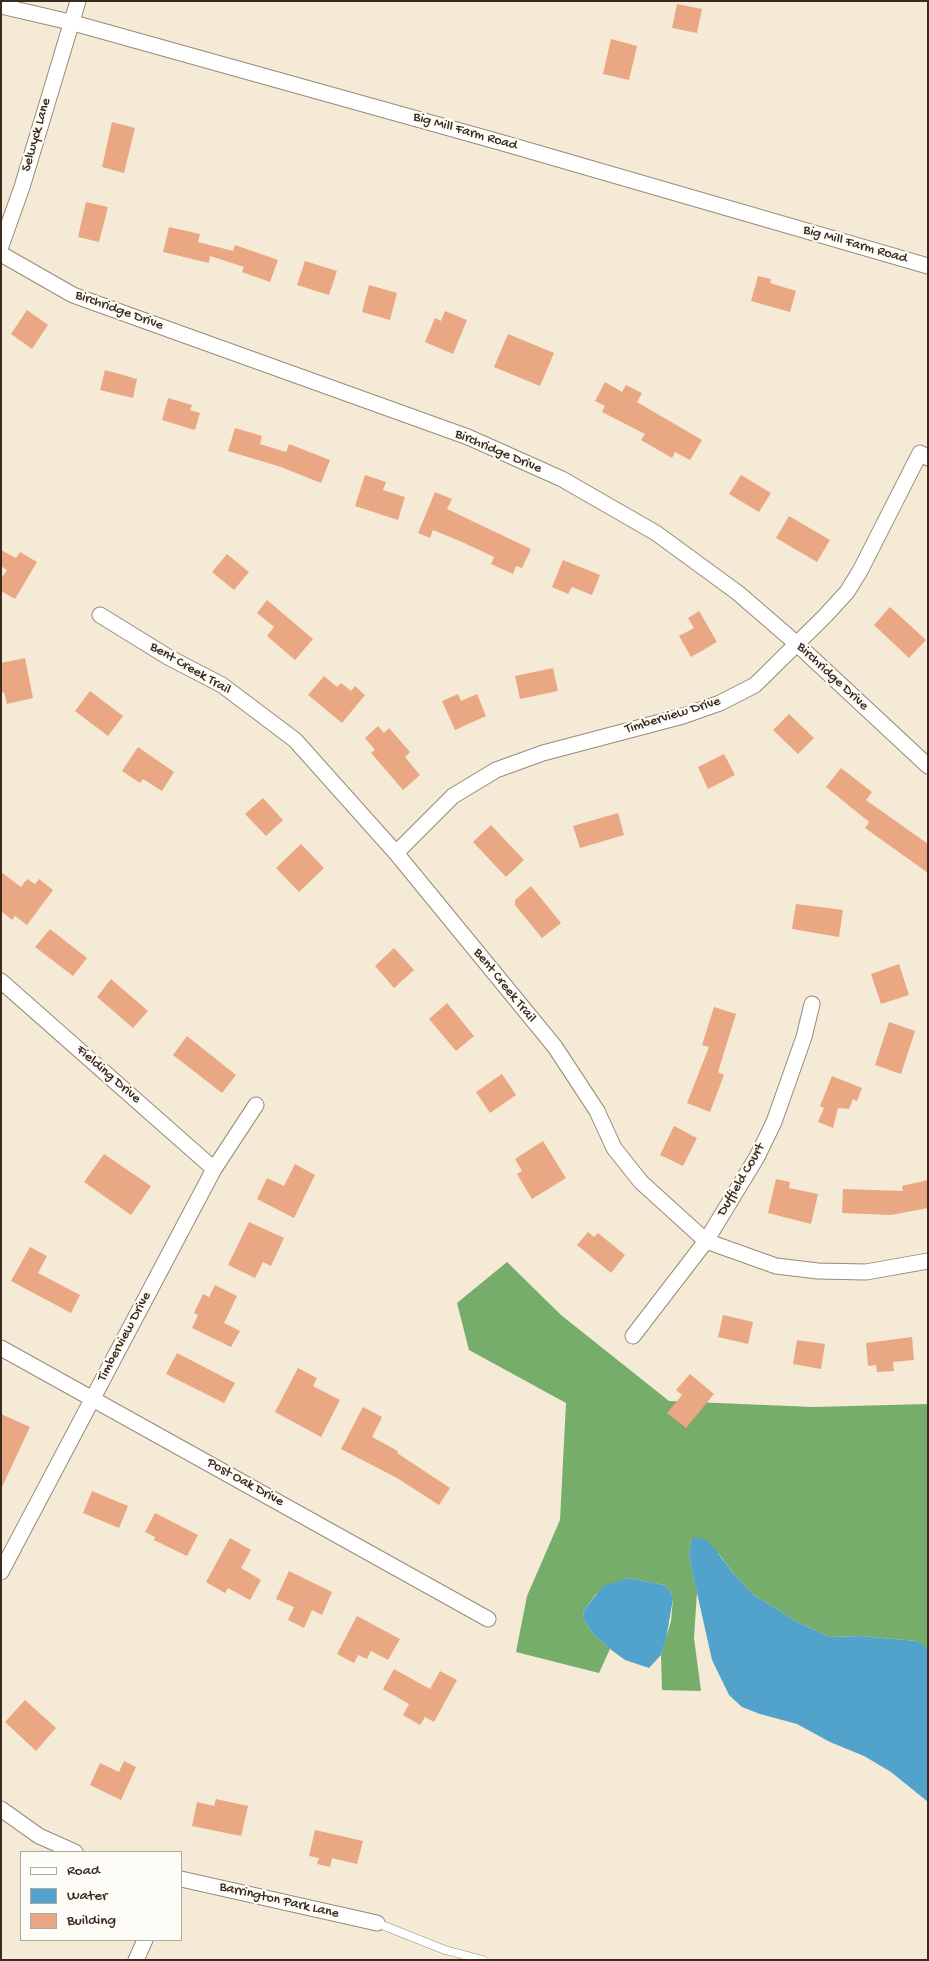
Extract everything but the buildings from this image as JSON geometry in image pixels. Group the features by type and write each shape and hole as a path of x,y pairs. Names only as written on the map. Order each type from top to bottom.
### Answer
{"street":[{"name":"Selwyck Lane","path":"1,246 22,187 70,22 78,1"},
{"name":"Big Mill Farm Road","path":"1,6 70,22 503,143 928,266"},
{"name":"Birchridge Drive","path":"1,254 73,295 468,437 562,479 656,533 738,593 797,644 928,766"},
{"name":"Timberview Drive","path":"396,853 453,796 496,770 543,753 683,716 720,703 755,685 847,592 924,456"},
{"name":"Bent Creek Trail","path":"100,615 168,657 222,685 294,740 396,853 554,1047 597,1111 614,1148 636,1175 706,1241 776,1266 818,1271 866,1272 928,1262"},
{"name":"Fielding Drive","path":"1,981 214,1169"},
{"name":"Duffield Court","path":"633,1336 706,1241 757,1157 774,1122 804,1036 812,1004"},
{"name":"Timberview Drive","path":"1,1572 214,1169 256,1105"},
{"name":"Post Oak Drive","path":"1,1348 488,1619"},
{"path":"1,1809 39,1836 73,1851"},
{"name":"Barrington Park Lane","path":"182,1879 377,1924"},
{"path":"136,1960 145,1941"}],"lane":[{"path":"377,1924 445,1950 484,1960"}],"green space":[{"path":"507,1262 561,1315 669,1401 813,1407 928,1404 928,1651 917,1641 860,1636 830,1637 799,1623 754,1595 736,1577 719,1554 691,1540 689,1557 697,1592 694,1638 701,1691 662,1690 661,1655 671,1621 673,1599 670,1591 664,1585 629,1578 596,1594 584,1610 583,1618 593,1634 610,1649 599,1673 516,1652 527,1596 560,1520 566,1403 469,1350 457,1303"}],"water":[{"path":"697,1537 707,1541 714,1548 736,1577 754,1595 799,1623 830,1637 860,1636 917,1641 925,1646 928,1651 928,1802 891,1772 864,1756 830,1742 797,1724 742,1707 729,1695 712,1660 689,1557 691,1540"},
{"path":"629,1578 664,1585 670,1591 673,1599 666,1639 661,1655 649,1668 625,1660 610,1649 593,1634 583,1618 584,1610 603,1586"}]}
